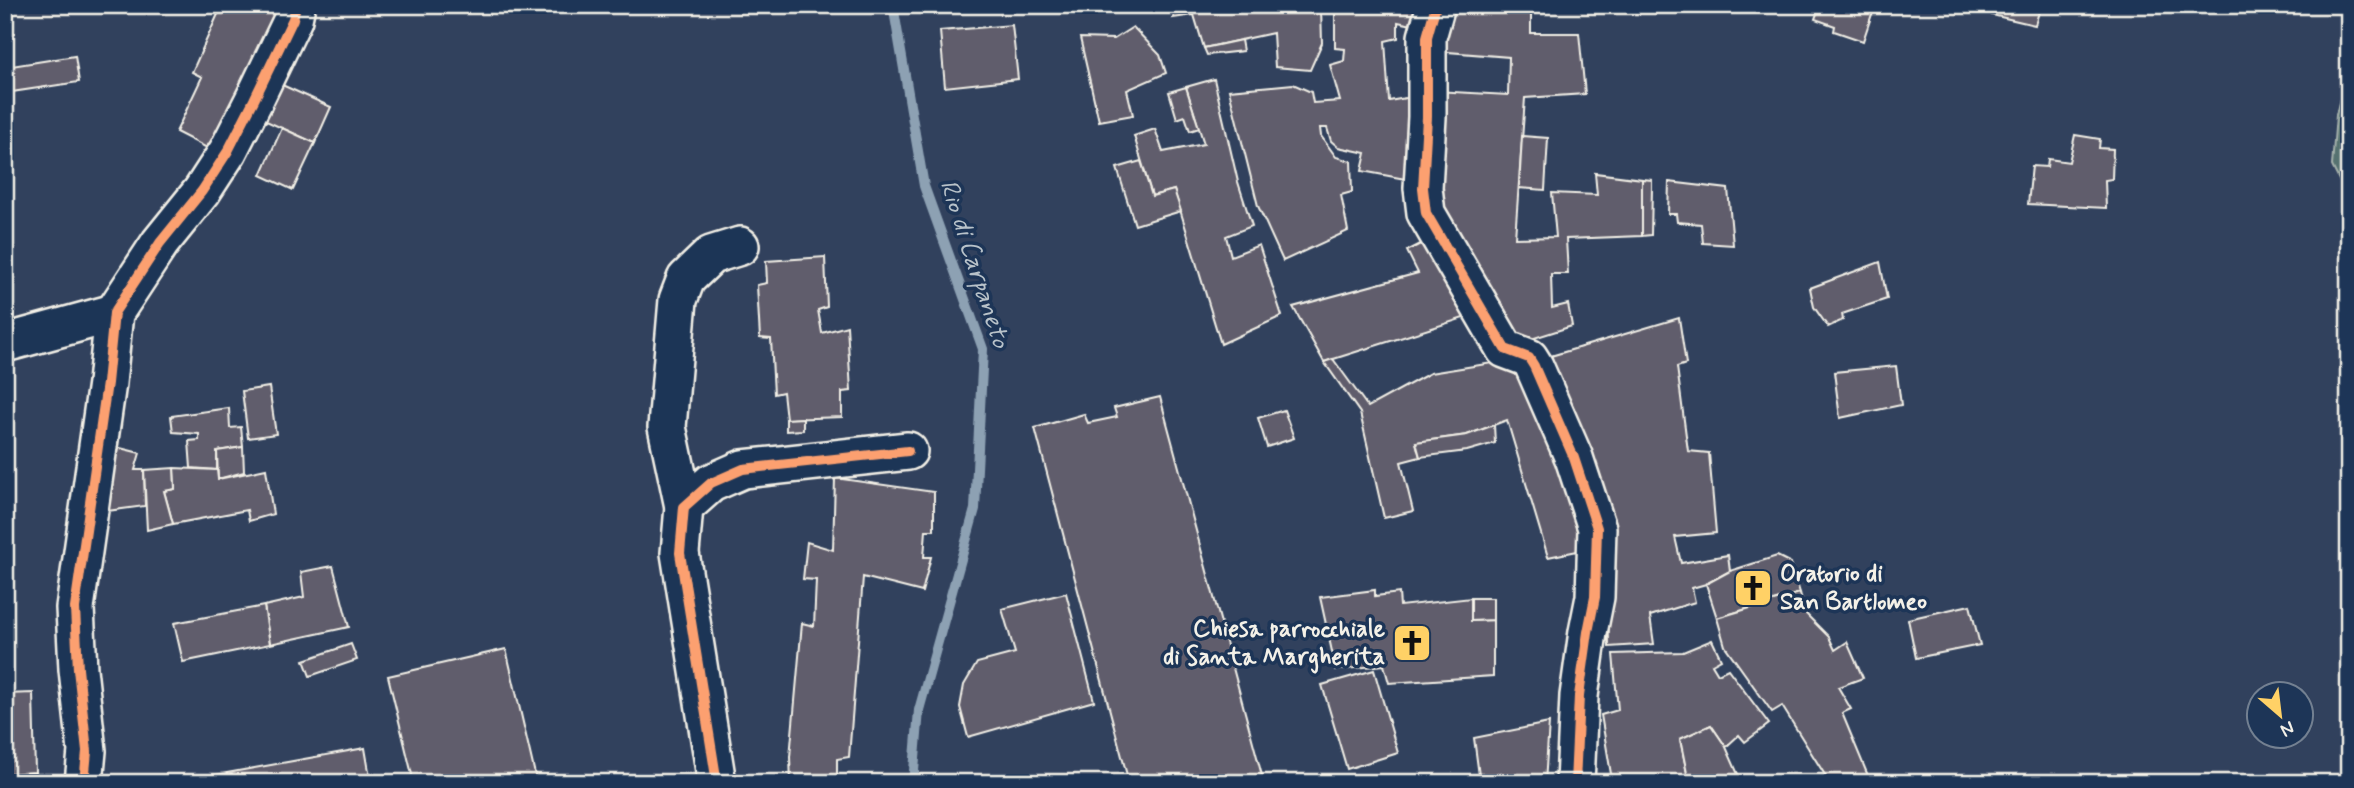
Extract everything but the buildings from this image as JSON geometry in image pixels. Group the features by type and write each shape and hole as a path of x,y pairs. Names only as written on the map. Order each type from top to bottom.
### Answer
{"street":[{"path":"84,783 87,751 78,669 75,608 107,383 114,313 160,243 202,191 228,151 293,19 296,5"},
{"path":"1436,5 1427,37 1427,117 1423,188 1426,213 1504,349 1529,358 1534,366 1574,458 1597,528 1595,597 1579,696 1575,783"},
{"path":"718,783 680,553 684,507 667,427 678,300 686,279 710,255 740,246"},
{"path":"5,343 114,313"},
{"path":"684,507 711,483 743,469 908,451"}],"green space":[{"path":"2349,61 2349,200 2332,166 2336,115"}],"waterway":[{"name":"Rio di Carpaneto","path":"893,5 924,186 983,349 975,509 919,710 913,783"}],"cycle path":[{"path":"84,783 87,751 78,669 75,608 107,383 114,313 160,243 202,191 228,151 293,19 296,5"},
{"path":"1436,5 1427,37 1427,117 1423,188 1426,213 1505,349 1529,358 1534,366 1574,458 1597,528 1595,597 1579,696 1575,783"},
{"path":"717,783 680,553 684,507 711,483 743,469 908,451"}],"place":[{"name":"Oratorio di San Bartlomeo","path":"1753,588"},
{"name":"Chiesa parrocchiale di Santa Margherita","path":"1412,643"}]}
